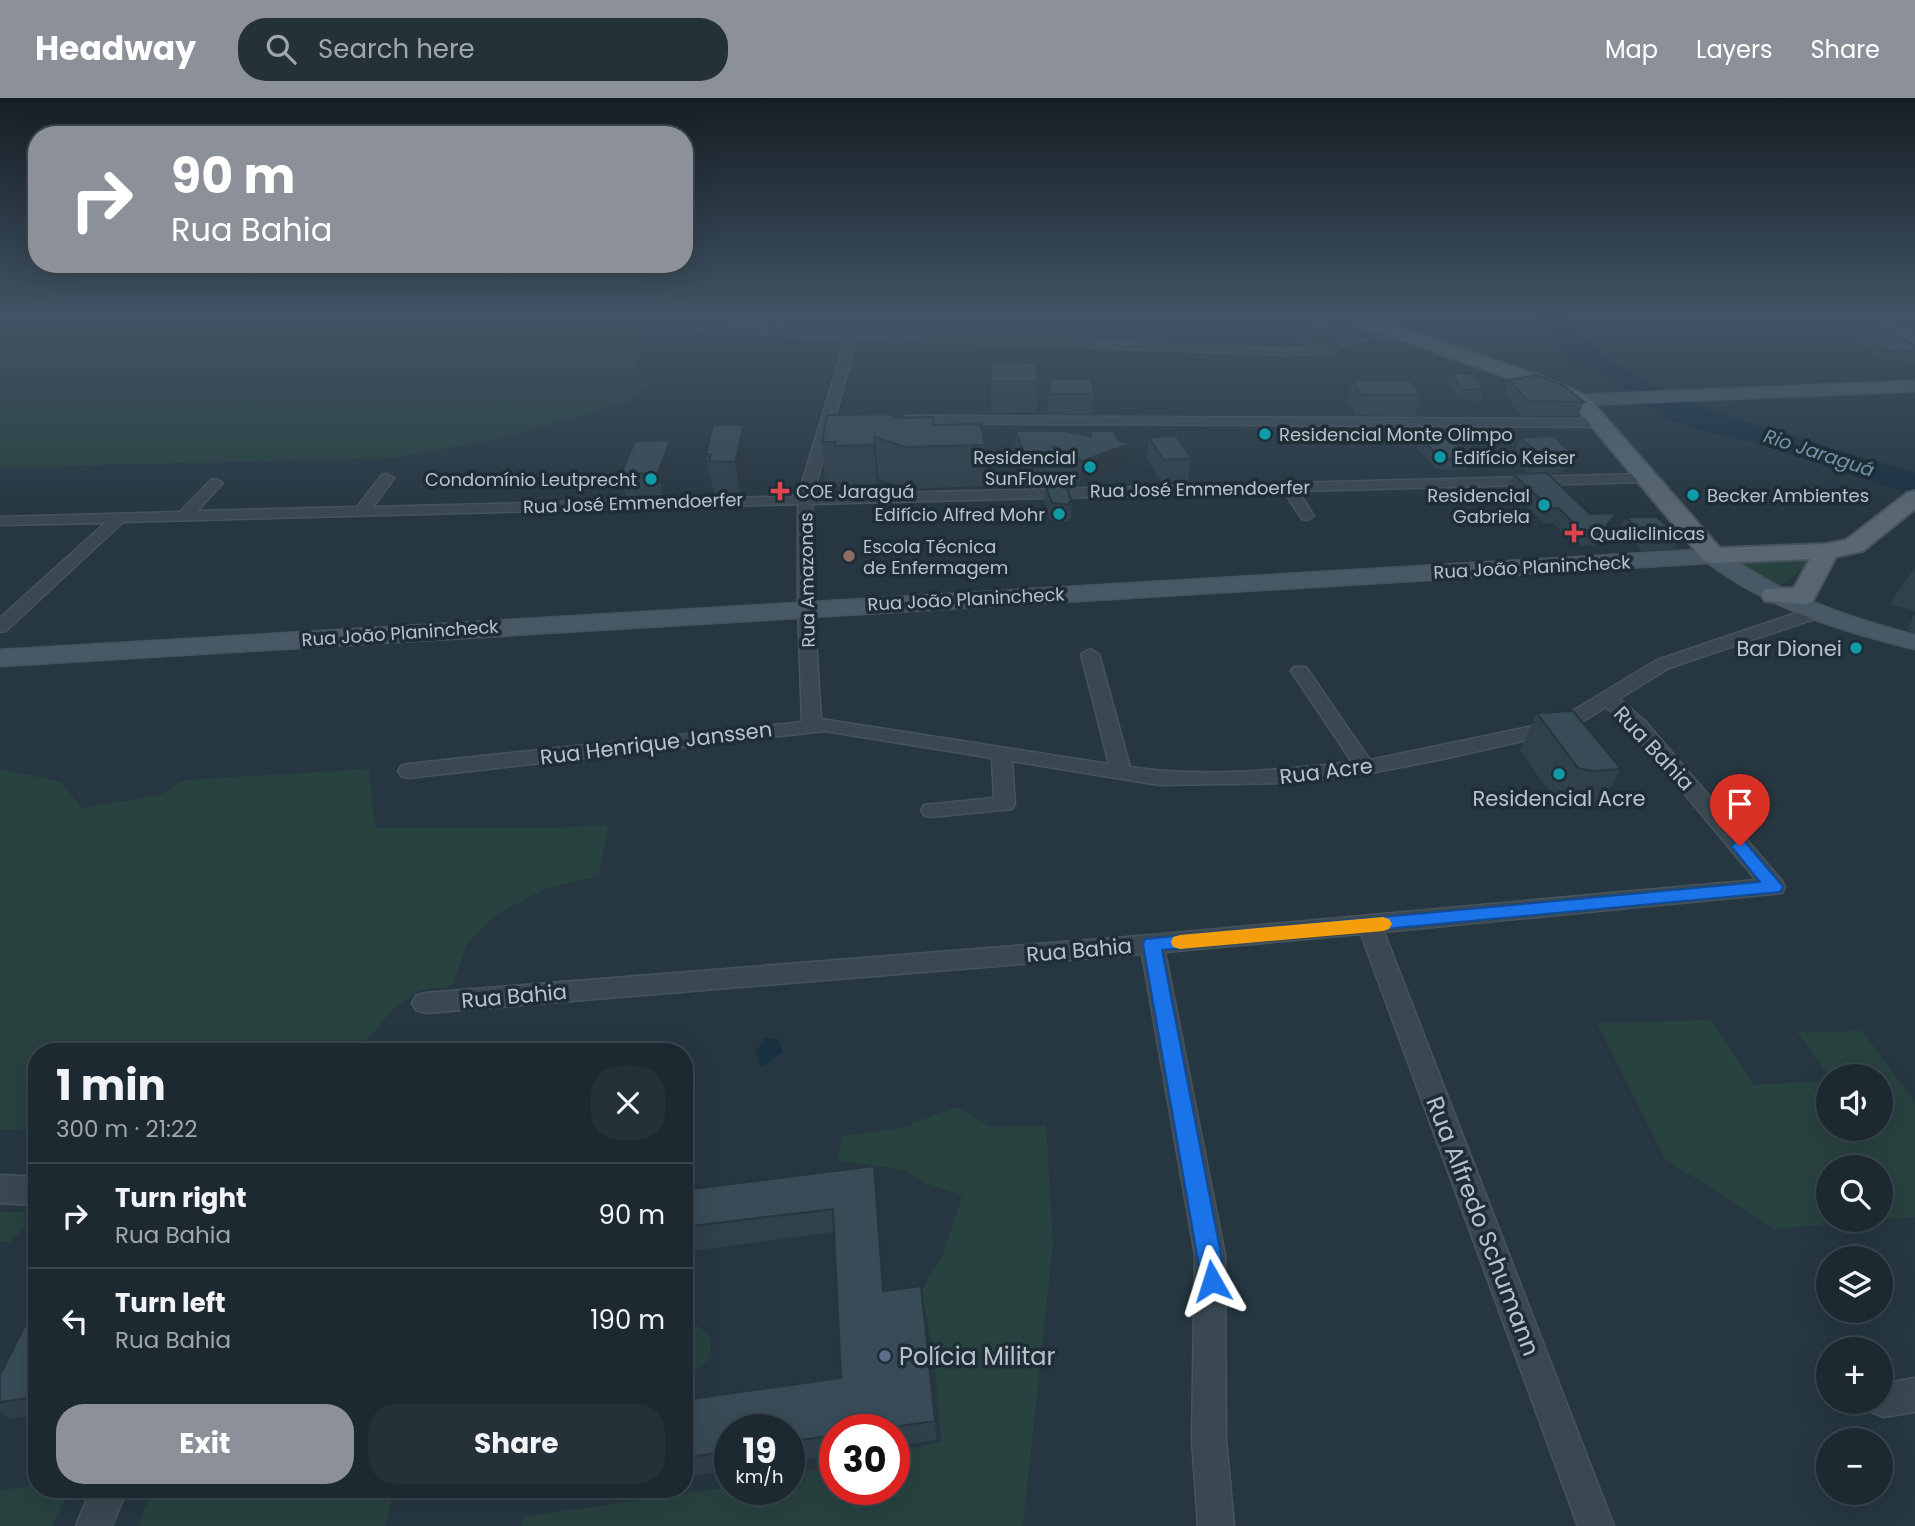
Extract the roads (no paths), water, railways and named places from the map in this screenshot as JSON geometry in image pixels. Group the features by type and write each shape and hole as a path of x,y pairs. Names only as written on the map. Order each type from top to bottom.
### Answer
{"main road":[{"path":"1540,383 1580,400 1713,556 1744,579 1815,613 1915,642"},
{"path":"1580,400 1915,386"},
{"name":"Rua João Planincheck","path":"0,658 806,608 1827,551 1860,543 1909,503"},
{"path":"1774,595 1803,597 1827,551"}],"street":[{"name":"Rua Amazonas","path":"813,725 806,608 805,498 833,420 841,383"},
{"path":"895,420 1601,423"},
{"path":"362,511 387,478"},
{"name":"Rua José Emmendoerfer","path":"0,520 1645,478"},
{"path":"184,516 216,483"},
{"path":"1288,487 1307,516"},
{"path":"0,627 119,518"},
{"name":"Rua Acre","path":"813,725 835,726 1159,778 1244,779 1365,767 1549,729 1663,664 1815,613"},
{"path":"1090,654 1122,773"},
{"path":"1300,671 1365,767"},
{"name":"Rua Bahia","path":"425,1003 1152,944 1774,887 1646,734 1607,698"},
{"name":"Rua Henrique Janssen","path":"408,771 813,725"},
{"path":"931,810 1005,804 1002,753"},
{"name":"Rua Alfredo Schumann","path":"1370,925 1596,1526"},
{"path":"1152,944 1210,1255 1209,1440 1216,1526"},
{"path":"0,1189 28,1191"},
{"path":"94,1526 105,1498"}],"water":[{"name":"Rio Jaraguá","path":"1615,383 1648,383 1730,416 1915,473 1915,496 1752,442 1708,433 1666,419"},
{"path":"764,1039 778,1039 782,1052 763,1068 756,1052"}],"place":[{"name":"Residencial Monte Olimpo","path":"1265,434"},
{"name":"Edifício Keiser","path":"1440,457"},
{"name":"Residencial SunFlower","path":"1090,467"},
{"name":"Condomínio Leutprecht","path":"651,479"},
{"name":"COE Jaraguá","path":"780,491"},
{"name":"Becker Ambientes","path":"1693,495"},
{"name":"Residencial Gabriela","path":"1544,505"},
{"name":"Edifício Alfred Mohr","path":"1059,514"},
{"name":"Qualiclinicas","path":"1574,533"},
{"name":"Escola Técnica de Enfermagem","path":"849,556"},
{"name":"Bar Dionei","path":"1856,648"},
{"name":"Residencial Acre","path":"1559,774"},
{"name":"Polícia Militar","path":"885,1356"}]}
